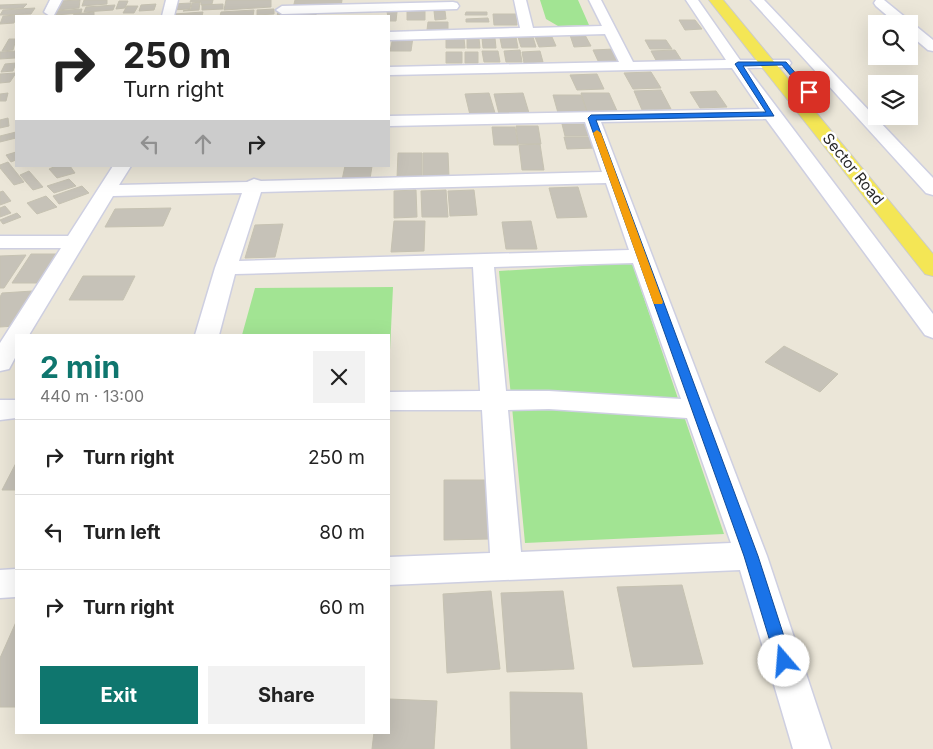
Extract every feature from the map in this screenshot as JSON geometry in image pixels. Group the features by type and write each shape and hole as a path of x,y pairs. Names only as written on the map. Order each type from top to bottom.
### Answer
{"main road":[{"name":"Sector Road","path":"716,0 883,180"},
{"name":"Sector Road","path":"730,0 933,269"}],"street":[{"path":"50,12 56,0"},
{"path":"168,15 172,0"},
{"path":"520,0 527,32"},
{"path":"595,0 628,66"},
{"path":"692,0 771,114 933,330"},
{"path":"757,0 933,189"},
{"path":"880,3 894,15"},
{"path":"282,10 348,4 453,16 527,32 610,30"},
{"path":"390,36 453,16"},
{"path":"918,28 933,29"},
{"path":"918,34 933,47"},
{"path":"390,71 776,63"},
{"path":"390,121 771,114"},
{"path":"591,118 751,556 812,749"},
{"path":"16,334 76,242 121,167"},
{"path":"108,191 254,185 325,175 613,177"},
{"path":"207,334 226,268 254,185"},
{"path":"0,242 76,242"},
{"path":"226,268 641,256"},
{"path":"483,262 508,567"},
{"path":"390,401 549,400 697,410"},
{"path":"0,410 15,410"},
{"path":"390,571 751,556"},
{"path":"0,584 15,583"}],"green space":[{"path":"540,0 578,0 589,25 558,26 546,19"},
{"path":"632,263 724,534 525,543 499,271"},
{"path":"393,287 390,350 390,334 242,334 255,288"}],"building":[{"path":"80,0 79,8 57,10 59,1"},
{"path":"84,0 107,0 107,4 82,6"},
{"path":"191,0 213,0 212,4 201,5 201,2 190,2"},
{"path":"226,0 271,0 271,7 224,10"},
{"path":"295,0 342,0 341,7 293,8"},
{"path":"119,1 128,1 125,8 116,9"},
{"path":"200,2 199,10 183,11 191,9 192,3"},
{"path":"191,3 190,9 171,10 172,4"},
{"path":"27,4 23,8 0,9 0,5"},
{"path":"156,4 154,10 139,11 141,5"},
{"path":"223,4 223,9 202,10 202,5"},
{"path":"115,5 113,10 84,12 86,7"},
{"path":"127,6 138,6 134,13 123,13"},
{"path":"35,8 31,14 0,15 3,10"},
{"path":"82,9 81,13 55,15 56,11"},
{"path":"274,9 274,14 257,15 257,10"},
{"path":"254,10 253,15 220,15 221,12"},
{"path":"316,10 316,15 277,15 278,12"},
{"path":"407,11 425,11 425,20 407,20"},
{"path":"434,11 445,11 446,19 435,20"},
{"path":"94,12 94,15 74,14"},
{"path":"203,12 202,15 174,14"},
{"path":"387,12 397,12 396,21 390,21 390,15 388,15"},
{"path":"466,12 487,12 487,15 465,15"},
{"path":"493,14 516,14 517,25 494,25"},
{"path":"15,15 14,23 0,24 3,16"},
{"path":"488,18 489,22 466,22 466,19"},
{"path":"679,20 695,20 702,29 685,30"},
{"path":"428,22 448,22 448,30 427,30"},
{"path":"570,35 585,35 591,46 574,47"},
{"path":"393,37 413,37 411,51 390,51"},
{"path":"516,37 518,48 502,48 500,38"},
{"path":"518,37 533,37 536,47 521,47"},
{"path":"535,37 552,37 556,46 539,47"},
{"path":"464,38 465,48 446,48 446,39"},
{"path":"467,38 479,38 480,48 467,48"},
{"path":"482,38 495,38 496,48 483,48"},
{"path":"9,39 15,39 13,50 2,51"},
{"path":"645,40 666,40 672,49 650,49"},
{"path":"614,49 620,62 599,63 593,50"},
{"path":"520,50 522,62 506,62 504,51"},
{"path":"675,50 682,61 657,62 651,51"},
{"path":"15,51 15,58 0,59 0,52"},
{"path":"482,51 498,51 500,62 484,62"},
{"path":"540,51 543,62 524,63 522,52"},
{"path":"446,52 462,52 462,63 446,63"},
{"path":"465,52 478,52 478,63 465,63"},
{"path":"15,63 13,71 1,72 5,64"},
{"path":"651,72 661,88 633,89 624,73"},
{"path":"15,73 10,82 0,83 0,74"},
{"path":"597,74 604,89 577,90 570,75"},
{"path":"661,90 671,109 642,110 634,91"},
{"path":"716,91 727,107 700,108 690,92"},
{"path":"8,93 6,101 0,101 0,94"},
{"path":"489,93 495,113 470,115 465,94"},
{"path":"523,93 529,113 499,114 494,94"},
{"path":"581,93 609,93 618,113 588,114"},
{"path":"553,95 581,95 587,112 558,113"},
{"path":"8,118 9,126 0,128 0,120"},
{"path":"562,124 585,124 588,136 565,136"},
{"path":"516,126 538,126 541,144 518,144"},
{"path":"492,127 515,127 518,145 494,145"},
{"path":"15,132 15,138 0,142 0,136"},
{"path":"564,137 591,137 595,148 567,149"},
{"path":"540,144 544,170 522,170 519,145"},
{"path":"15,152 15,160 11,162 6,155"},
{"path":"398,153 422,153 422,177 397,178"},
{"path":"423,153 448,153 449,177 423,178"},
{"path":"8,162 24,182 14,185 0,168 0,165"},
{"path":"54,167 71,167 75,173 57,178 49,169"},
{"path":"345,167 372,167 370,179 342,180"},
{"path":"29,171 43,187 33,190 20,175"},
{"path":"69,179 76,186 54,193 47,186"},
{"path":"82,186 89,193 59,204 53,196"},
{"path":"578,187 587,217 557,218 549,188"},
{"path":"416,190 417,217 394,218 394,191"},
{"path":"446,190 448,217 422,217 421,191"},
{"path":"474,190 477,215 450,216 448,191"},
{"path":"3,191 11,201 0,205 0,192"},
{"path":"46,196 57,207 37,214 27,203"},
{"path":"5,206 11,213 0,217 0,208"},
{"path":"171,208 163,226 105,227 115,209"},
{"path":"17,213 21,217 3,224 0,220"},
{"path":"394,221 425,221 424,251 391,252"},
{"path":"531,221 537,249 506,249 502,222"},
{"path":"283,224 275,257 245,258 255,225"},
{"path":"31,254 56,254 38,283 12,283"},
{"path":"26,255 4,288 0,288 0,256"},
{"path":"83,276 135,276 123,300 69,300"},
{"path":"33,291 15,326 0,327 0,297 2,293"},
{"path":"784,346 838,374 820,392 765,362"},
{"path":"15,465 15,490 2,490"},
{"path":"444,480 486,480 489,539 444,540"},
{"path":"682,585 703,664 633,667 617,587"},
{"path":"491,591 500,669 447,673 443,594"},
{"path":"563,591 574,669 507,672 501,593"},
{"path":"15,624 15,707 0,707 0,658"},
{"path":"510,692 582,693 587,749 511,749"},
{"path":"390,699 437,701 434,749 372,749 374,734 390,734"}],"slow traffic":[{"path":"597,133 658,302"}],"route":[{"path":"784,661 751,556 591,118 771,114 738,64 784,63 809,92"}]}
